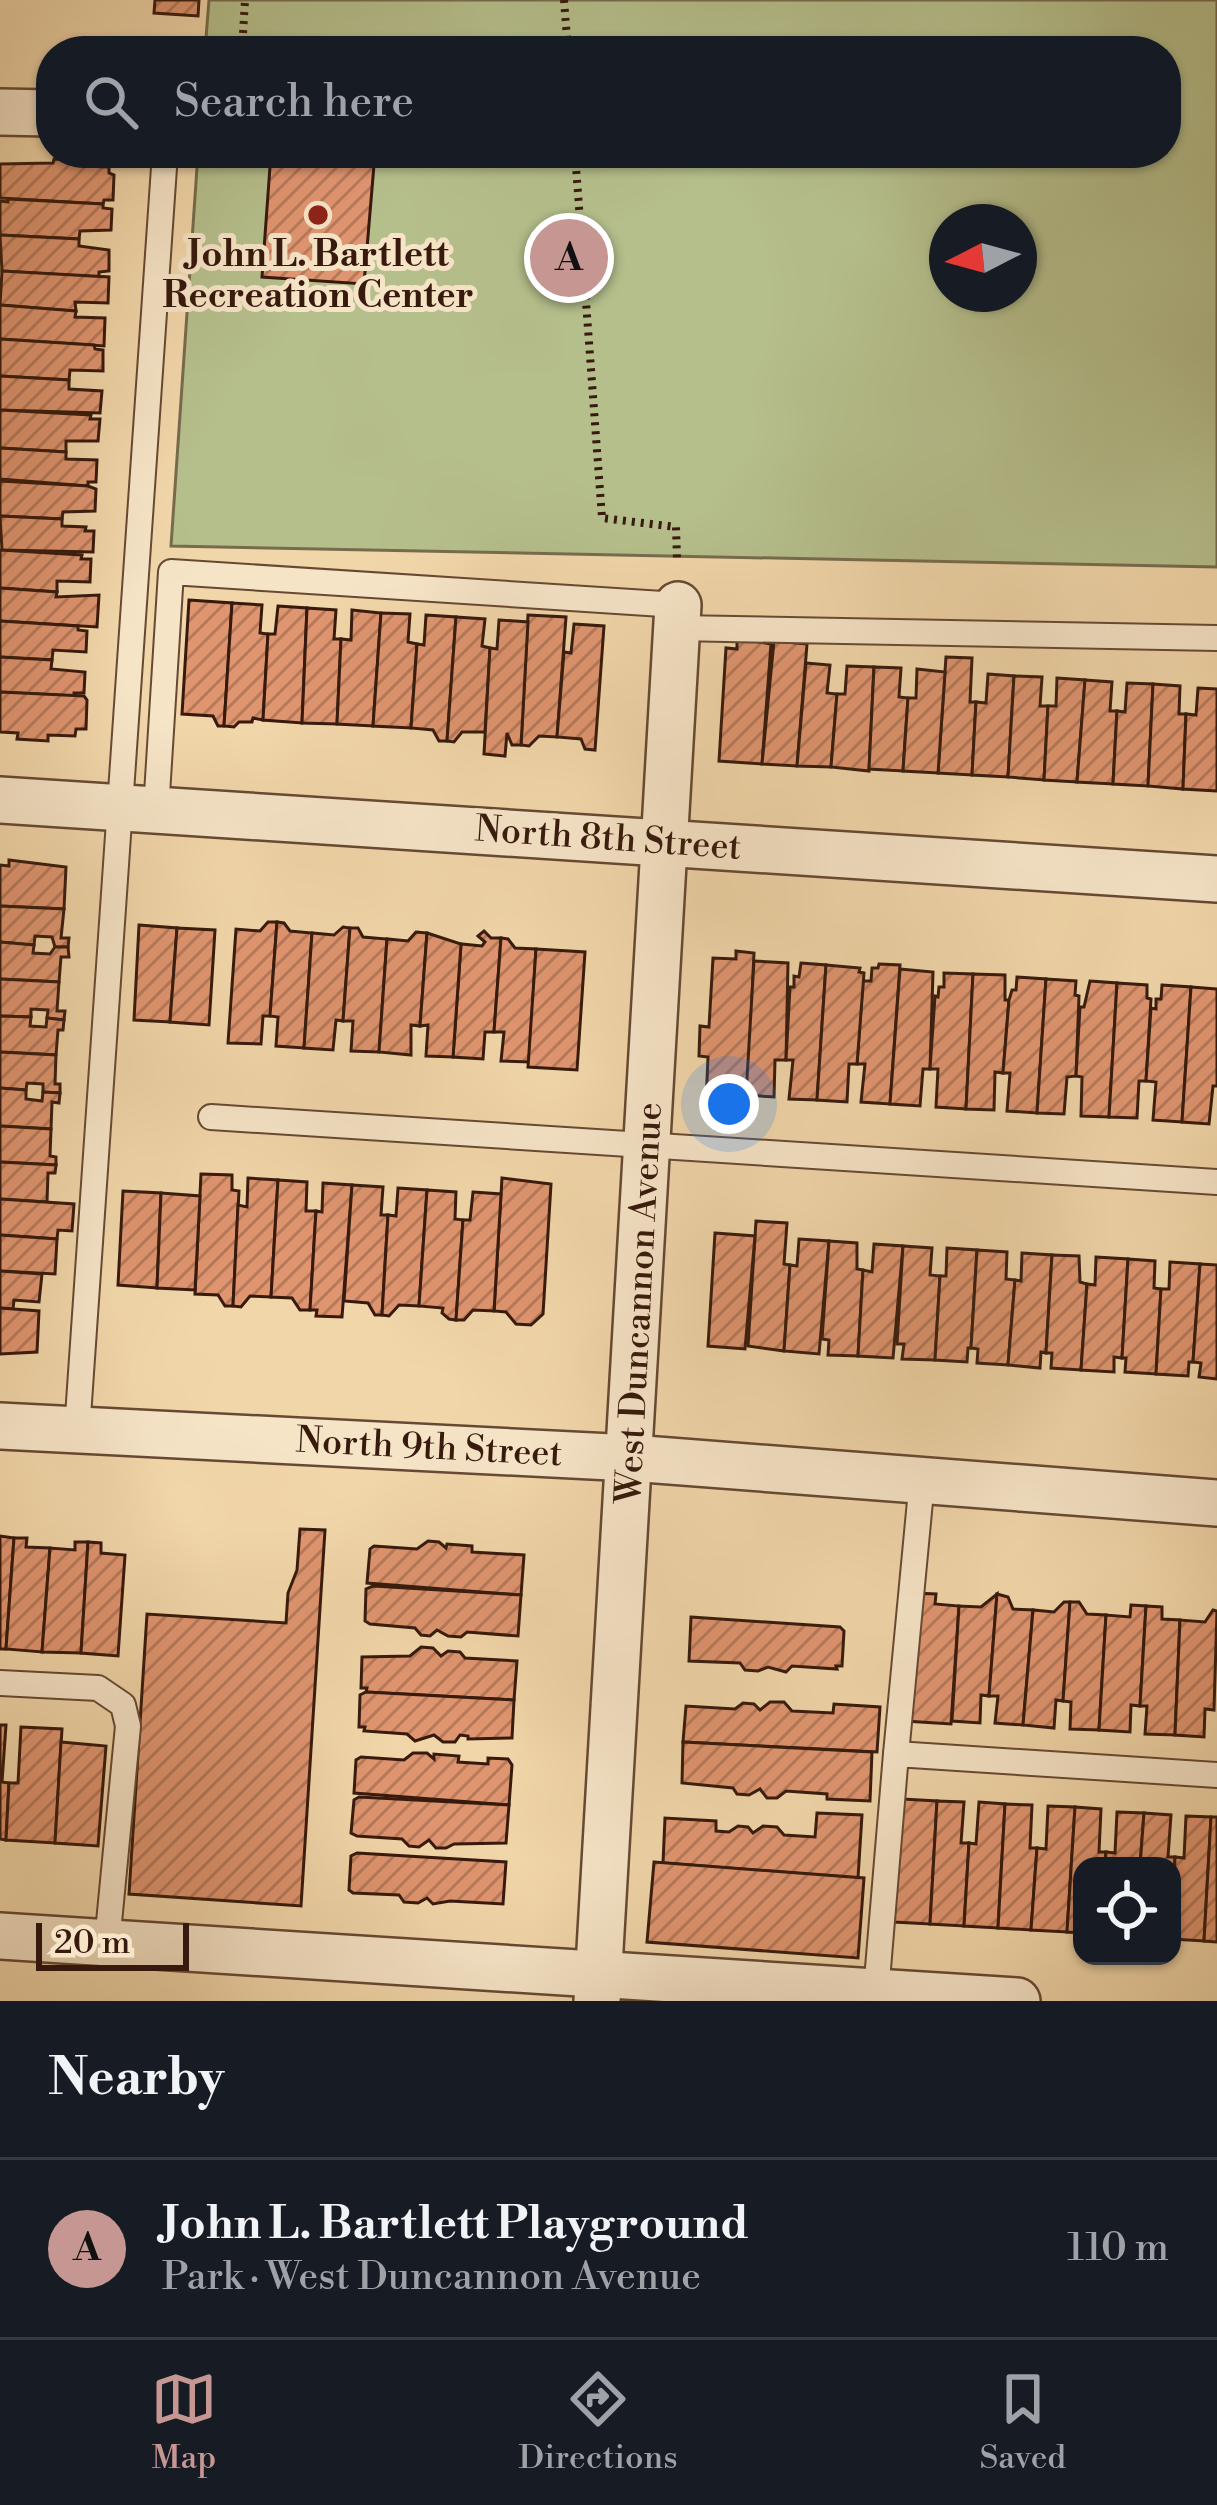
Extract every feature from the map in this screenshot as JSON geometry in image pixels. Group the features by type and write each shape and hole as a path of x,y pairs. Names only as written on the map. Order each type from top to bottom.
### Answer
{"street":[{"path":"0,112 36,113"},
{"name":"West Duncannon Avenue","path":"598,1988 677,616"},
{"name":"North 8th Street","path":"0,800 1217,879"},
{"name":"North 9th Street","path":"0,1426 632,1458 1217,1503"},
{"path":"0,1936 598,1988 876,1992 1017,2001"}],"lane":[{"path":"138,809 164,168"},
{"path":"77,1431 138,809 171,572 677,616 1217,638"},
{"path":"211,1118 1217,1182"},
{"path":"876,1992 922,1480"},
{"path":"0,1684 98,1688 123,1705 128,1726 107,1943"},
{"path":"896,1754 1217,1775"}],"path":[{"path":"243,36 245,0"},
{"path":"564,0 567,36"},
{"path":"576,168 602,518 676,527 677,616"}],"green space":[{"path":"209,0 1217,0 1217,567 171,546 197,168 1181,168 1181,36 206,36"}],"building":[{"path":"155,0 199,0 198,16 154,13"},
{"path":"0,164 109,168 114,175 113,200 103,204 0,198"},
{"name":"John L. Bartlett Recreation Center","path":"270,168 374,168 364,284 262,277"},
{"path":"0,201 103,204 112,209 111,230 80,231 79,239 0,235"},
{"path":"0,235 79,239 79,246 109,250 109,271 99,272 99,277 2,271"},
{"path":"2,271 109,277 108,303 75,302 76,311 0,305"},
{"path":"0,305 105,318 104,346 0,339"},
{"path":"0,339 94,345 103,350 103,371 70,370 69,380 0,376"},
{"path":"0,376 69,380 69,389 102,391 100,413 0,410"},
{"path":"0,410 91,415 90,419 100,419 98,441 66,441 66,452 0,448"},
{"path":"0,448 66,452 66,459 97,460 96,482 88,486 0,479"},
{"path":"0,481 88,486 96,489 95,511 63,512 62,519 0,516"},
{"path":"0,516 62,519 62,526 86,527 85,531 94,531 93,552 2,550"},
{"path":"0,550 82,555 81,559 91,559 90,582 57,581 57,592 0,588"},
{"path":"0,588 57,592 56,597 99,595 97,627 0,621"},
{"path":"189,600 232,603 224,726 218,726 213,716 182,714"},
{"path":"232,603 262,605 260,633 268,634 263,720 253,718 234,727 224,726"},
{"path":"278,606 307,608 302,723 263,720 268,634 275,634"},
{"path":"307,608 336,610 334,639 341,639 337,724 302,723"},
{"path":"352,610 381,613 373,726 337,724 341,639 351,640"},
{"path":"381,613 410,614 408,642 417,644 411,728 373,726"},
{"path":"426,615 456,617 447,741 439,741 433,730 411,728 417,644 424,645"},
{"path":"528,615 566,617 557,737 539,736 529,746 521,745"},
{"path":"456,617 485,619 482,646 490,648 485,732 462,732 454,742 447,741"},
{"path":"499,620 528,622 521,745 512,745 507,733 505,756 484,754 490,648 497,649"},
{"path":"0,621 78,626 87,631 86,652 53,650 52,660 0,657"},
{"path":"574,624 604,626 595,750 585,749 581,739 557,737 564,652 571,653"},
{"path":"737,638 771,644 762,764 719,761 726,648 737,649"},
{"path":"774,641 807,644 797,766 762,764"},
{"path":"0,657 52,660 51,669 85,672 84,693 0,692"},
{"path":"946,657 972,658 970,702 976,702 972,775 938,773"},
{"path":"806,663 830,665 827,693 837,694 831,767 797,766"},
{"path":"847,666 874,667 869,771 831,767 837,694 845,694"},
{"path":"874,667 901,668 899,697 908,698 903,771 869,769"},
{"path":"917,669 945,672 938,773 903,771 908,698 916,698"},
{"path":"988,674 1014,676 1008,777 972,775 976,702 986,703"},
{"path":"1014,676 1042,677 1040,706 1048,706 1044,780 1008,777"},
{"path":"1057,678 1085,680 1077,782 1044,780 1048,706 1056,706"},
{"path":"1085,680 1112,682 1110,711 1117,711 1113,784 1077,782"},
{"path":"1127,683 1153,684 1148,786 1113,784 1117,711 1125,712"},
{"path":"1153,684 1180,686 1179,714 1186,714 1183,789 1148,786"},
{"path":"1198,688 1217,689 1217,791 1183,789 1186,714 1196,715"},
{"path":"0,692 84,696 86,729 76,729 75,736 48,735 48,741 17,739 18,733 0,732"},
{"path":"9,860 66,867 64,909 0,906 0,865 9,866"},
{"path":"0,906 64,909 61,938 69,938 68,947 55,947 52,937 35,936 34,945 0,942"},
{"path":"268,922 277,922 270,1016 263,1016 261,1044 228,1043 236,929 260,931"},
{"path":"277,922 290,931 312,933 304,1048 276,1046 278,1017 270,1016"},
{"path":"139,925 177,928 170,1022 134,1020"},
{"path":"343,927 350,928 343,1021 336,1020 333,1050 304,1048 312,933 334,935"},
{"path":"177,928 215,930 209,1025 170,1022"},
{"path":"350,928 358,928 363,937 387,939 379,1052 351,1051 353,1021 343,1021"},
{"path":"484,931 491,938 501,938 494,1032 485,1032 483,1059 453,1057 461,944 482,946 485,942 478,936"},
{"path":"416,932 427,933 420,1026 411,1025 411,1055 379,1052 387,939 408,941"},
{"path":"427,933 461,944 453,1057 426,1056 428,1025 420,1026"},
{"path":"501,938 515,948 536,949 529,1062 501,1061 504,1032 494,1032"},
{"path":"0,942 34,945 33,953 50,954 55,947 68,947 69,957 61,957 59,982 0,979"},
{"path":"536,949 585,952 577,1070 528,1067"},
{"path":"736,951 754,953 747,1105 706,1103 708,1057 699,1056 700,1026 709,1027 713,958 736,959"},
{"path":"754,961 788,963 786,1060 775,1060 774,1097 746,1095"},
{"path":"801,963 826,965 817,1100 789,1099 793,1060 786,1060 790,987 794,987 794,976 799,977"},
{"path":"826,965 860,968 864,973 857,1064 849,1064 847,1102 817,1100"},
{"path":"900,965 890,1104 861,1102 865,1064 857,1064 863,981 871,981 872,968"},
{"path":"900,969 933,972 930,1069 923,1069 920,1106 890,1104"},
{"path":"944,973 973,974 966,1109 936,1107 938,1069 930,1069 935,996 944,987"},
{"path":"973,974 1005,975 1005,1000 1009,1000 1003,1073 995,1072 994,1110 966,1109"},
{"path":"1017,977 1046,979 1037,1113 1007,1111 1010,1073 1003,1073 1009,1000"},
{"path":"0,979 59,982 57,1011 65,1011 64,1020 47,1018 48,1010 31,1009 31,1017 0,1016"},
{"path":"1046,979 1076,981 1075,995 1079,996 1076,1076 1067,1077 1064,1114 1037,1113"},
{"path":"1090,981 1117,983 1109,1117 1081,1116 1082,1077 1076,1076 1080,1007 1084,1007"},
{"path":"1117,983 1147,985 1151,999 1146,1081 1139,1081 1137,1118 1109,1117"},
{"path":"1162,985 1191,987 1182,1122 1153,1120 1156,1082 1146,1081 1151,1008 1156,1009 1156,999 1161,999"},
{"path":"1191,987 1217,989 1217,1086 1213,1086 1209,1124 1182,1122"},
{"path":"0,1016 31,1017 30,1026 46,1027 47,1018 64,1020 63,1030 58,1030 56,1055 0,1052"},
{"path":"0,1052 56,1055 55,1084 60,1084 60,1093 43,1092 43,1084 27,1083 26,1090 0,1088"},
{"path":"0,1088 26,1090 26,1099 42,1101 43,1092 60,1093 59,1103 52,1102 51,1129 0,1126"},
{"path":"0,1126 51,1129 50,1156 56,1157 56,1165 0,1162"},
{"path":"0,1162 56,1165 55,1173 48,1173 47,1202 0,1199"},
{"path":"201,1174 232,1175 232,1190 239,1191 233,1306 225,1306 218,1295 195,1294"},
{"path":"248,1178 278,1180 271,1297 250,1296 241,1307 233,1306 238,1205 247,1207"},
{"path":"502,1178 551,1184 543,1314 531,1325 516,1324 506,1312 494,1311"},
{"path":"278,1180 307,1182 306,1211 316,1211 310,1310 300,1310 292,1298 271,1297"},
{"path":"323,1183 352,1185 342,1317 316,1316 317,1310 310,1310 316,1211 322,1212"},
{"path":"352,1185 383,1187 381,1215 388,1215 382,1315 375,1315 368,1303 344,1301"},
{"path":"398,1188 427,1190 419,1306 399,1305 389,1316 382,1315 388,1215 396,1216"},
{"path":"427,1190 456,1192 455,1219 463,1220 456,1320 442,1313 443,1308 419,1306"},
{"path":"123,1191 161,1193 157,1288 118,1285"},
{"path":"473,1192 501,1194 494,1311 473,1310 464,1320 456,1320 463,1220 470,1220"},
{"path":"161,1193 200,1196 195,1290 157,1288"},
{"path":"0,1199 74,1204 72,1231 58,1230 57,1239 0,1235"},
{"path":"756,1221 787,1223 784,1264 790,1265 784,1351 748,1346"},
{"path":"715,1233 755,1236 745,1349 708,1346"},
{"path":"0,1235 57,1239 55,1274 0,1271"},
{"path":"799,1239 829,1241 819,1354 784,1351 790,1265 797,1266"},
{"path":"829,1241 857,1243 857,1269 863,1270 858,1356 828,1355 829,1340 822,1339"},
{"path":"874,1244 903,1246 893,1358 858,1356 863,1270 872,1272"},
{"path":"903,1246 932,1248 930,1275 940,1276 935,1360 902,1359 904,1344 897,1344"},
{"path":"947,1248 977,1250 967,1362 935,1360 940,1276 946,1276"},
{"path":"977,1250 1007,1252 1006,1279 1015,1280 1008,1365 977,1363 978,1349 971,1348"},
{"path":"1022,1253 1052,1255 1046,1353 1041,1352 1040,1368 1008,1365"},
{"path":"1052,1255 1079,1256 1080,1282 1087,1284 1081,1370 1051,1368 1052,1353 1046,1353"},
{"path":"1096,1257 1128,1259 1122,1358 1114,1357 1114,1372 1081,1370 1087,1284 1095,1285"},
{"path":"1128,1259 1155,1261 1154,1288 1161,1289 1156,1374 1125,1372"},
{"path":"1170,1262 1200,1264 1188,1376 1156,1374 1161,1289 1169,1289"},
{"path":"1200,1264 1217,1265 1217,1379 1199,1377 1201,1363 1193,1362"},
{"path":"0,1271 42,1274 39,1302 14,1300 13,1309 0,1308"},
{"path":"0,1308 39,1311 37,1352 0,1354"},
{"path":"300,1529 325,1530 301,1906 129,1894 147,1614 286,1623"},
{"path":"0,1536 14,1538 6,1649 0,1649"},
{"path":"14,1538 27,1538 26,1547 50,1548 42,1652 6,1649"},
{"path":"428,1541 446,1548 447,1544 472,1546 472,1552 524,1555 521,1595 367,1583 374,1546 417,1549"},
{"path":"75,1542 88,1542 81,1653 42,1652 50,1548 75,1550"},
{"path":"88,1542 101,1543 101,1553 125,1555 118,1656 81,1653"},
{"path":"366,1589 521,1595 518,1636 467,1632 461,1637 437,1630 430,1636 415,1628 370,1624 365,1621"},
{"path":"913,1593 936,1594 935,1604 959,1606 951,1724 905,1721"},
{"path":"997,1594 989,1696 981,1695 980,1723 952,1721 959,1606 981,1607"},
{"path":"997,1594 1008,1597 1013,1609 1033,1610 1023,1725 995,1723 998,1696 989,1696"},
{"path":"1070,1602 1063,1701 1056,1700 1054,1728 1023,1725 1033,1610 1054,1612"},
{"path":"1070,1602 1079,1602 1087,1614 1106,1615 1099,1730 1070,1729 1071,1702 1063,1701"},
{"path":"1131,1605 1146,1606 1140,1706 1131,1705 1130,1732 1099,1730 1106,1615 1130,1617"},
{"path":"1146,1606 1162,1607 1162,1619 1180,1620 1175,1735 1145,1734 1147,1706 1140,1706"},
{"path":"1217,1611 1214,1710 1205,1709 1204,1737 1175,1735 1180,1620 1205,1622"},
{"path":"691,1617 840,1627 844,1631 842,1666 792,1666 786,1672 768,1667 745,1670 740,1663 689,1661"},
{"path":"421,1647 433,1648 441,1656 448,1651 460,1652 465,1658 517,1661 514,1700 361,1688 362,1657 410,1656"},
{"path":"360,1695 514,1700 512,1738 460,1735 455,1742 443,1742 434,1735 415,1741 407,1734 364,1731 365,1727 359,1727"},
{"path":"770,1702 784,1702 792,1711 833,1713 834,1704 880,1707 877,1752 683,1742 686,1706 735,1709 743,1703 760,1710"},
{"path":"0,1725 6,1725 2,1782 9,1783 6,1840 0,1839"},
{"path":"21,1727 62,1729 55,1843 6,1840 9,1783 18,1783"},
{"path":"61,1742 106,1746 98,1846 55,1843"},
{"path":"683,1742 872,1752 870,1801 786,1791 767,1798 760,1789 749,1795 737,1794 733,1788 682,1783"},
{"path":"413,1753 427,1753 434,1759 434,1754 459,1756 458,1762 488,1764 488,1758 508,1759 512,1765 509,1805 354,1793 356,1760 404,1760"},
{"path":"902,1799 937,1801 930,1924 894,1922"},
{"path":"354,1800 509,1805 506,1843 436,1848 429,1840 419,1847 402,1839 357,1836 351,1833"},
{"path":"937,1801 964,1802 961,1843 969,1843 964,1926 930,1924"},
{"path":"979,1802 1005,1804 998,1928 964,1926 969,1843 976,1844"},
{"path":"1005,1804 1032,1805 1030,1848 1037,1848 1031,1930 998,1928"},
{"path":"1048,1806 1075,1807 1067,1932 1031,1930 1037,1848 1046,1849"},
{"path":"1075,1807 1101,1809 1099,1852 1106,1852 1106,1857 1073,1857 1073,1932 1067,1932"},
{"path":"1117,1812 1144,1813 1141,1857 1106,1857 1106,1852 1115,1853"},
{"path":"817,1813 862,1815 858,1878 663,1863 665,1818 716,1821 716,1831 729,1832 738,1826 753,1833 763,1826 777,1827 784,1835 815,1837"},
{"path":"1144,1813 1171,1815 1168,1857 1141,1857"},
{"path":"1186,1816 1211,1817 1204,1941 1181,1940"},
{"path":"1211,1817 1217,1817 1217,1942 1204,1941"},
{"path":"351,1856 506,1862 503,1904 433,1904 427,1898 404,1902 399,1895 353,1893 349,1890"},
{"path":"654,1862 864,1878 858,1958 647,1942"}],"place":[{"name":"John L. Bartlett Recreation Center","path":"318,215"},
{"name":"John L. Bartlett Playground","path":"569,258"}]}
